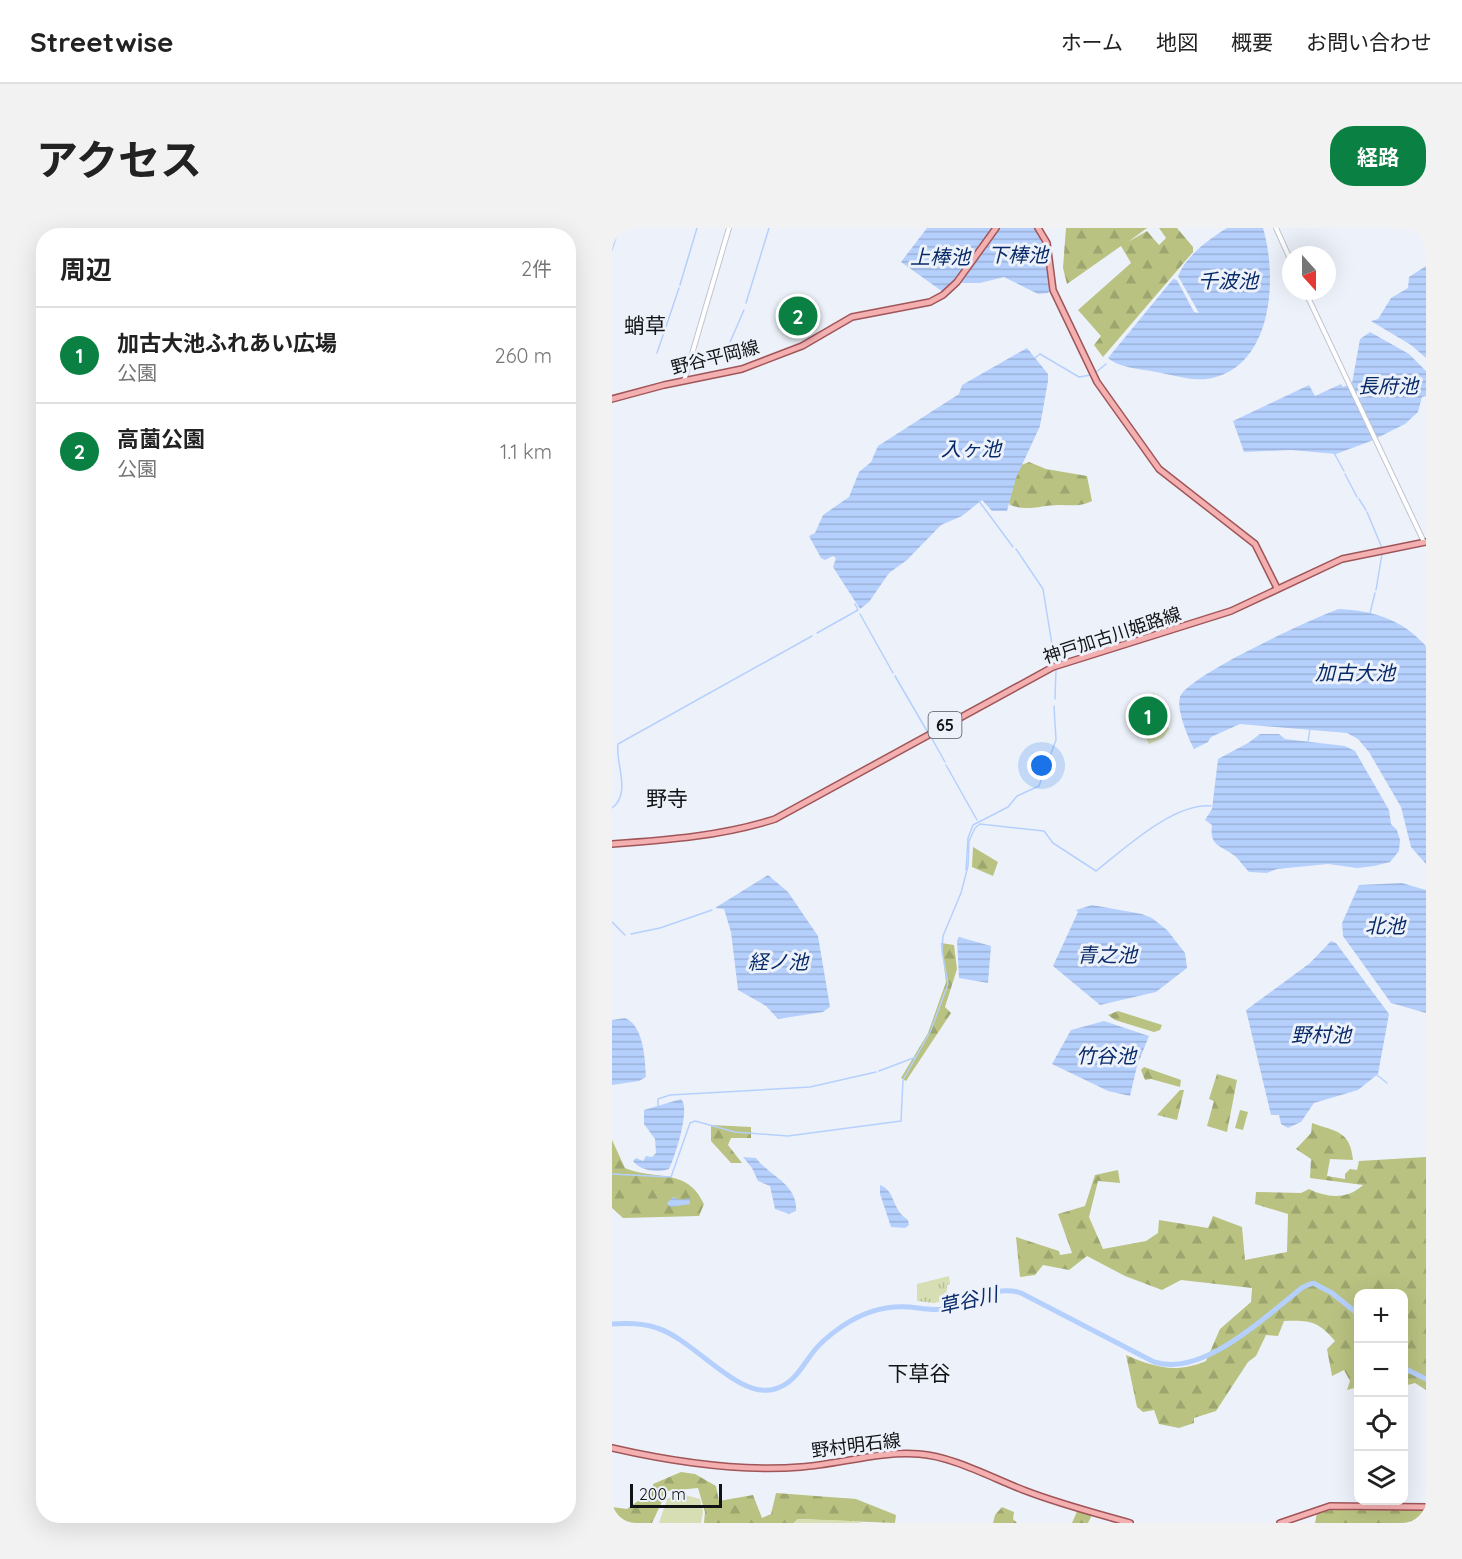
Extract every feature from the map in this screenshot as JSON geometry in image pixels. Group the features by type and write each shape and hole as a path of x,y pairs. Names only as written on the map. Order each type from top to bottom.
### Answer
{"main road":[{"name":"野谷平岡線","path":"612,399 742,369 802,346 852,317 937,299 957,282 996,228"},
{"path":"1038,228 1047,243 1053,290 1094,376 1159,469 1256,544 1276,588"},
{"name":"神戸加古川姫路線","path":"612,844 711,835 745,829 775,819 1053,667 1202,622 1231,611 1342,559 1425,544"},
{"name":"野村明石線","path":"612,1448 669,1461 768,1468 797,1467 885,1455 919,1454 951,1462 1029,1492 1130,1523"},
{"path":"1280,1523 1330,1506 1426,1507"}],"street":[{"path":"684,381 729,228"},
{"path":"1276,228 1284,246"},
{"path":"1309,300 1425,544"}],"green space":[{"path":"1066,228 1147,228 1128,242 1147,231 1159,245 1166,238 1159,228 1177,228 1193,247 1193,252 1103,357 1094,345 1101,336 1078,310 1131,263 1121,246 1067,284 1063,268"},
{"path":"791,307 807,313 805,321 789,318"},
{"path":"1029,462 1046,469 1087,476 1092,501 1080,505 1029,508 1010,505 1005,488 1019,466"},
{"path":"1154,693 1169,729 1163,738 1149,744 1144,734 1137,731 1128,708"},
{"path":"973,847 998,862 993,876 972,867"},
{"path":"941,943 954,945 957,969 945,1007 951,1013 906,1081 901,1078 928,1033 946,982"},
{"path":"1118,1011 1162,1025 1160,1030 1154,1032 1115,1020 1108,1015"},
{"path":"1144,1067 1181,1080 1180,1087 1151,1079 1145,1080 1141,1070"},
{"path":"1217,1074 1237,1080 1227,1132 1207,1126 1214,1101 1209,1099"},
{"path":"1180,1090 1184,1090 1177,1120 1157,1115"},
{"path":"1240,1110 1248,1112 1243,1130 1235,1128"},
{"path":"1312,1123 1335,1131 1345,1137 1349,1143 1353,1160 1330,1159 1327,1176 1345,1179 1345,1174 1350,1169 1357,1170 1359,1161 1426,1157 1426,1390 1415,1383 1408,1385 1408,1289 1354,1289 1354,1388 1347,1390 1350,1381 1344,1370 1332,1376 1327,1349 1335,1341 1324,1329 1313,1323 1284,1321 1278,1336 1266,1335 1256,1356 1248,1362 1216,1411 1194,1418 1194,1423 1179,1428 1159,1424 1154,1410 1143,1412 1137,1407 1126,1355 1156,1366 1175,1368 1206,1361 1220,1329 1251,1302 1252,1288 1181,1280 1162,1290 1125,1276 1087,1256 1069,1270 1043,1265 1035,1275 1020,1277 1016,1237 1059,1251 1060,1255 1072,1253 1058,1214 1085,1206 1095,1175 1118,1170 1120,1183 1098,1181 1089,1217 1103,1249 1146,1241 1158,1233 1159,1220 1208,1228 1213,1216 1242,1227 1245,1260 1287,1252 1288,1214 1255,1204 1256,1192 1301,1193 1309,1189 1337,1196 1350,1193 1363,1185 1310,1178 1311,1159 1296,1149 1311,1133"},
{"path":"711,1125 751,1127 751,1138 731,1138 728,1145 742,1163 731,1163 711,1141"},
{"path":"612,1140 625,1168 670,1177 689,1185 697,1192 704,1204 699,1216 623,1218 612,1208"},
{"path":"949,1276 950,1284 947,1285 946,1300 934,1303 917,1301 917,1284"},
{"path":"681,1472 695,1474 716,1486 719,1501 753,1495 762,1518 771,1514 776,1493 856,1499 896,1515 895,1523 798,1519 794,1523 704,1523 705,1512 698,1488 667,1491 652,1523 612,1523 612,1507 627,1509 653,1490 653,1484"},
{"path":"678,1493 700,1499 703,1512 701,1523 659,1523 667,1499"},
{"path":"1349,1506 1426,1509 1426,1523 1315,1523 1317,1513"},
{"path":"1002,1507 1014,1512 1013,1519 1017,1523 993,1523 995,1515"},
{"path":"1078,1509 1092,1515 1088,1523 1072,1523"},
{"path":"797,1519 855,1521 862,1523 795,1523"}],"water":[{"name":"上棒池","path":"927,228 993,228 956,280 943,292 901,262"},
{"name":"下棒池","path":"998,228 1036,228 1043,242 1046,257 1051,289 1048,293 1038,294 1004,277 980,283 959,283"},
{"name":"千波池","path":"1227,228 1263,228 1267,247 1270,291 1260,335 1250,353 1235,368 1209,379 1188,378 1126,367 1108,358 1173,279 1177,280 1194,312 1199,313 1178,276 1192,255"},
{"path":"1426,266 1426,358 1411,345 1371,321 1378,319 1391,298 1408,288 1409,277"},
{"name":"長府池","path":"1370,332 1409,354 1426,371 1426,396 1422,397 1418,412 1405,424 1371,441 1336,454 1291,450 1244,452 1233,421 1309,385 1315,396 1341,384 1343,387 1352,383 1360,339"},
{"name":"入ヶ池","path":"1027,348 1048,374 1048,381 1040,426 1016,478 1007,511 992,511 982,500 962,516 941,525 907,560 889,573 869,602 860,609 833,567 836,558 833,556 825,560 821,558 809,536 815,533 823,515 849,497 859,472 871,462 878,446 959,394 962,385"},
{"name":"加古大池","path":"1339,609 1376,614 1387,618 1407,629 1426,646 1426,864 1411,847 1401,807 1369,752 1358,739 1347,733 1240,724 1211,737 1208,742 1194,749 1183,723 1180,697 1204,676 1252,649"},
{"path":"1260,734 1279,734 1285,739 1345,746 1355,751 1389,810 1391,824 1397,830 1400,840 1399,851 1390,862 1357,868 1328,864 1277,869 1267,873 1249,872 1236,857 1218,845 1213,838 1212,825 1205,820 1212,809 1218,759"},
{"name":"経ノ池","path":"768,875 788,892 818,936 830,1007 823,1012 778,1019 766,1006 738,990 731,932 724,909 715,908"},
{"name":"北池","path":"1402,883 1426,890 1426,1013 1391,1003 1343,936 1342,923 1359,885"},
{"name":"青之池","path":"1092,905 1152,918 1167,930 1185,953 1187,968 1156,992 1100,1005 1053,966 1078,912 1076,910"},
{"path":"959,937 991,946 988,983 959,978 957,940"},
{"name":"野村池","path":"1331,941 1336,943 1389,1014 1378,1074 1358,1090 1314,1103 1301,1122 1288,1128 1281,1124 1279,1115 1271,1115 1246,1010 1310,963"},
{"path":"625,1018 631,1022 640,1035 646,1077 639,1081 612,1085 612,1020"},
{"name":"竹谷池","path":"1104,1021 1149,1036 1137,1066 1130,1096 1108,1091 1052,1064 1071,1030"},
{"path":"681,1099 684,1104 683,1122 669,1169 654,1171 640,1167 633,1161 636,1158 643,1161 646,1156 652,1157 656,1153 655,1139 644,1124 644,1110"},
{"path":"743,1157 756,1158 787,1187 795,1202 796,1211 789,1214 775,1209 770,1186 758,1181 752,1168"},
{"path":"880,1185 889,1191 899,1211 908,1220 909,1225 905,1228 891,1227 880,1194"},
{"path":"673,1197 681,1200 689,1198 690,1204 670,1207 667,1203"}],"waterway":[{"path":"612,250 619,228"},
{"path":"680,285 697,228"},
{"path":"746,303 769,228"},
{"path":"657,353 679,288"},
{"path":"733,352 727,349 744,310"},
{"path":"1035,358 1040,354 1079,377 1091,375"},
{"path":"1095,373 1106,364"},
{"path":"1334,453 1344,471"},
{"path":"1345,474 1357,497"},
{"path":"1359,499 1366,510"},
{"path":"979,501 1013,547"},
{"path":"1367,512 1382,548"},
{"path":"1016,549 1043,589 1055,663"},
{"path":"1376,590 1382,554"},
{"path":"1370,613 1375,593"},
{"path":"817,633 858,610 855,604"},
{"path":"860,614 893,673"},
{"path":"612,808 618,802 622,786 618,744 812,636"},
{"path":"1055,699 1056,669"},
{"path":"895,676 927,731"},
{"path":"966,870 968,838 973,825 1008,807 1017,796 1039,786 1056,740 1054,706"},
{"path":"1308,742 1310,729"},
{"path":"931,737 945,762"},
{"path":"946,765 977,820"},
{"path":"612,1174 671,1177 690,1123 695,1121 735,1132 788,1136 901,1121 903,1080 931,1030 948,984 942,951 943,936 961,893 968,866 969,841 975,828 980,824 1044,831 1053,843 1096,871 1165,819 1196,807 1211,806"},
{"path":"631,934 660,928 712,910"},
{"path":"612,922 625,935"},
{"path":"879,1071 916,1057"},
{"path":"658,1106 658,1099 670,1095 810,1087 876,1072"},
{"path":"1377,1075 1387,1083"},
{"name":"草谷川","path":"612,1324 635,1324 657,1328 686,1344 731,1378 746,1386 761,1390 775,1389 788,1383 826,1338 865,1314 901,1307 942,1309 1001,1291 1021,1293 1154,1362 1173,1365 1193,1361 1213,1353 1253,1327 1303,1287 1313,1283 1332,1293 1354,1311"},
{"name":"草谷川","path":"1408,1370 1426,1379"}],"place":[{"name":"高薗公園","path":"798,316"},
{"name":"加古大池ふれあい広場","path":"1148,716"}],"district":[{"name":"蛸草","path":"645,325"},
{"name":"野寺","path":"667,798"},
{"name":"下草谷","path":"919,1373"}]}
